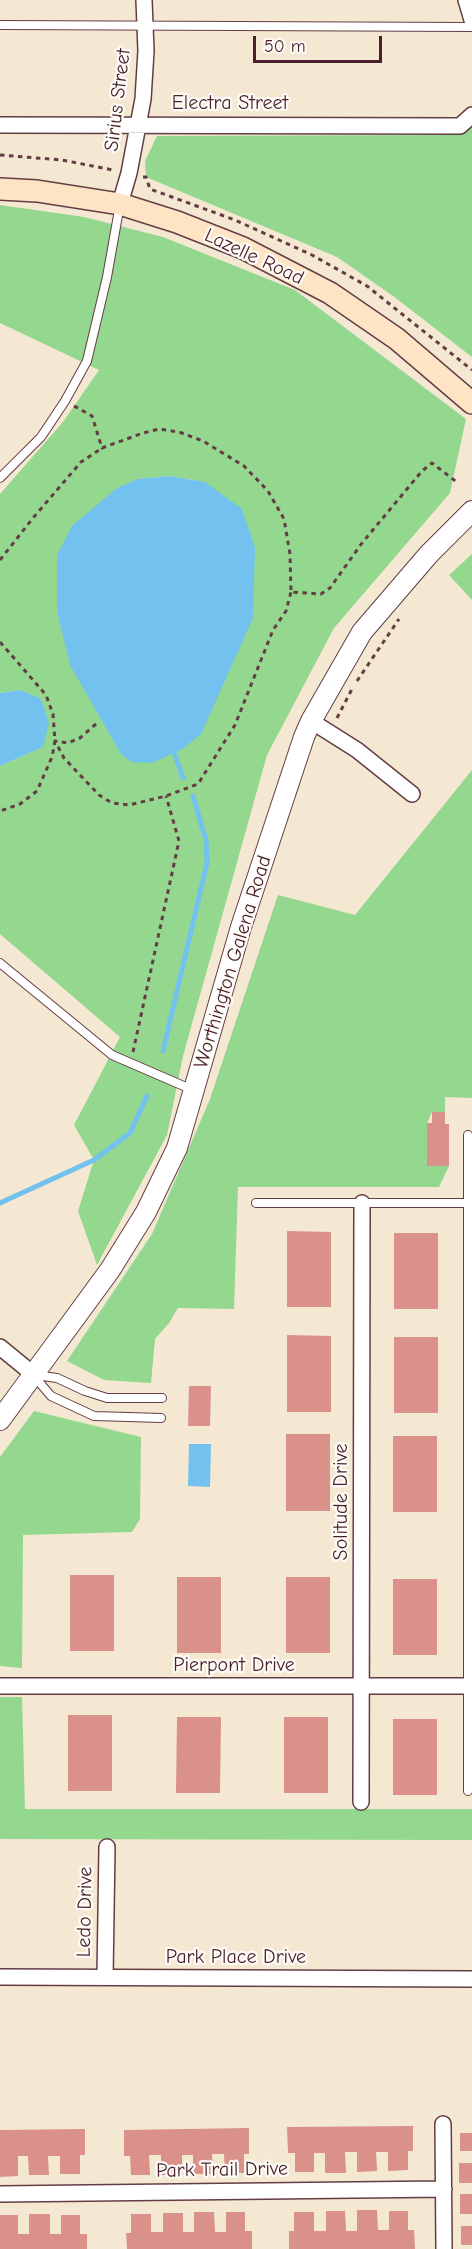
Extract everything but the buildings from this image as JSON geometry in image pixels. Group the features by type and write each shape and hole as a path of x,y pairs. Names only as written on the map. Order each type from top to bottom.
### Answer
{"main road":[{"name":"Lazelle Road","path":"0,189 37,191 120,204 177,222 243,248 330,293 397,339 461,392 472,404"}],"street":[{"name":"Sirius Street","path":"120,204 140,124 145,75 144,0"},
{"path":"466,0 472,20"},
{"name":"Electra Street","path":"0,125 460,126 472,115"},
{"name":"Worthington Galena Road","path":"0,1420 110,1270 146,1212 177,1148 241,927 311,721 362,632 429,554 472,511"},
{"path":"311,721 357,750 412,794"},
{"name":"Solitude Drive","path":"362,1203 362,1802"},
{"path":"0,1347 33,1374"},
{"name":"Pierpont Drive","path":"0,1686 468,1686"},
{"name":"Ledo Drive","path":"105,1977 107,1847"},
{"name":"Park Place Drive","path":"0,1977 472,1979"},
{"path":"443,2124 444,2249"},
{"name":"Park Trail Drive","path":"0,2194 444,2189"}],"lane":[{"path":"0,25 472,27"},
{"path":"0,478 41,437 87,361 107,277 120,204"},
{"path":"0,963 112,1055 194,1091"},
{"path":"468,1135 468,1791"},
{"path":"256,1203 468,1203"},
{"path":"33,1374 57,1378 107,1398 162,1398"},
{"path":"33,1374 51,1396 94,1416 161,1418"}],"path":[{"path":"64,401 92,416 102,448"},
{"path":"0,560 81,462 102,448 159,429 179,432 203,441 243,466 268,491 284,519 290,554 291,592 286,611 273,630 236,726 198,784 166,796 129,805 112,803 99,795 64,758 56,741 53,714 46,695 0,642"},
{"path":"291,592 321,594 330,588 362,543 422,471 432,463 458,483"},
{"path":"330,733 356,682 403,613"},
{"path":"56,741 68,742 81,738 96,724"},
{"path":"0,811 20,804 37,791 52,757 56,741"},
{"path":"130,1063 179,841 166,796"}],"green space":[{"path":"472,126 472,357 393,296 337,257 146,177 145,161 157,136 444,135 464,133"},
{"path":"0,205 84,217 163,237 295,290 466,419 450,493 334,628 267,755 183,1056 167,1135 97,1265 78,1211 94,1160 74,1125 120,1037 0,934 0,766 43,747 20,690 0,693 0,494 63,422 99,370 0,323","holes":["170,476 204,482 138,479"]},
{"path":"472,554 472,600 449,575"},
{"path":"472,770 472,1098 445,1097 445,1112 432,1112 427,1123 427,1165 449,1166 439,1187 238,1187 234,1309 178,1308 155,1339 151,1383 104,1380 67,1361 152,1234 210,1099 278,895 355,915"},
{"path":"34,1411 141,1437 140,1519 132,1532 23,1535 22,1668 0,1666 0,1457"},
{"path":"0,1697 22,1697 25,1809 472,1809 472,1840 0,1839"}],"water":[{"path":"170,476 205,482 242,509 255,548 253,618 201,734 184,748 152,763 132,762 121,754 70,665 57,611 57,555 72,526 117,488 138,479"},
{"path":"20,690 41,699 49,723 43,747 0,766 0,693"},
{"path":"189,1444 211,1444 210,1487 188,1486"}],"waterway":[{"path":"174,752 183,778"},
{"path":"163,1051 207,863 206,840 193,796"},
{"path":"0,1203 94,1160 130,1133 147,1096"}]}
